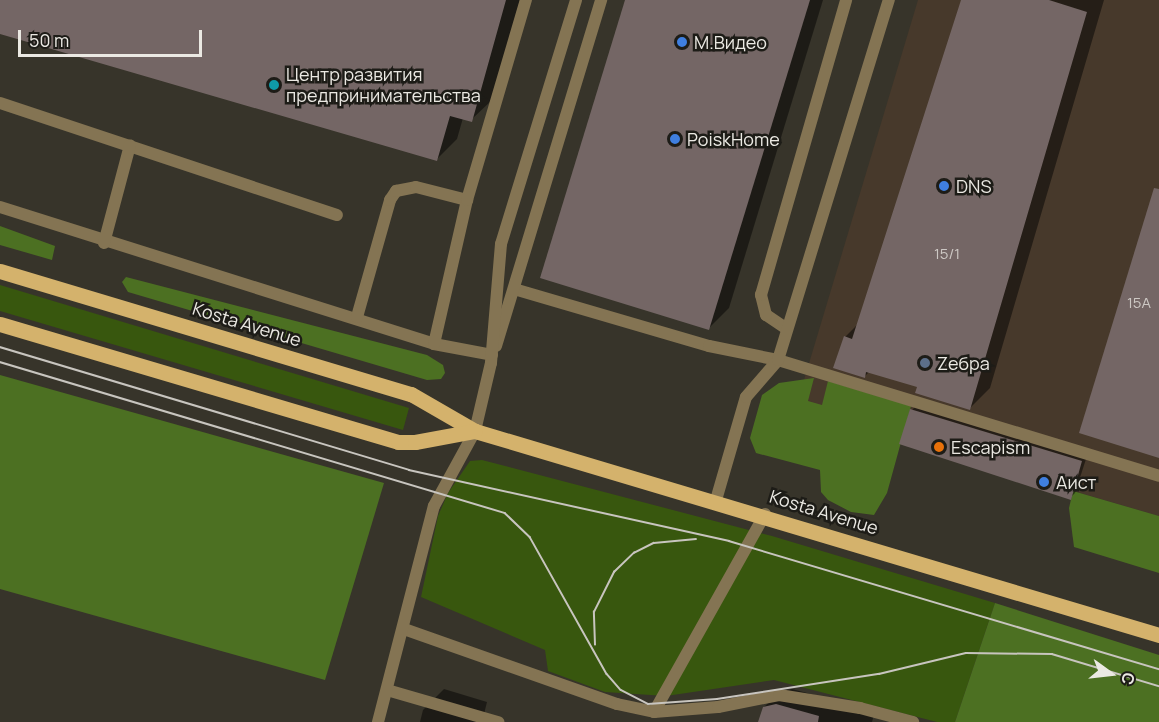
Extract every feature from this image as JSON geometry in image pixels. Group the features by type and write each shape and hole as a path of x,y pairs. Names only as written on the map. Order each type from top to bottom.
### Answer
{"main road":[{"name":"Kosta Avenue","path":"0,271 411,394 475,431 765,514 1159,635"},
{"name":"Kosta Avenue","path":"0,324 398,441 415,442 475,431"}],"street":[{"path":"434,344 467,200 526,0"},
{"path":"492,355 501,244 576,0"},
{"path":"378,722 404,629 434,506 475,431 492,355 601,0"},
{"path":"787,330 766,315 761,295 846,0"},
{"path":"716,500 746,397 778,360 889,0"},
{"path":"0,103 336,215"},
{"path":"104,243 130,145"},
{"path":"357,317 390,200 396,191 416,187 467,200"},
{"path":"0,207 104,243 357,317 434,344 492,355"},
{"path":"514,289 709,346 778,360 1159,476"},
{"path":"654,712 765,514"},
{"path":"404,629 618,704 654,712 718,707 779,695 860,708 913,722"},
{"path":"387,690 493,721"}],"shaded area":[{"path":"918,0 1159,0 1159,516 795,410"}],"green space":[{"path":"0,226 55,246 52,260 0,245"},
{"path":"126,277 427,355 443,365 445,373 441,379 427,380 128,292 122,282"},
{"path":"0,285 409,408 403,430 0,311"},
{"path":"0,375 384,483 325,680 0,589"},
{"path":"814,378 808,401 822,405 828,381 911,406 887,493 874,515 851,512 828,500 821,492 820,470 756,453 750,438 762,395 779,383"},
{"path":"482,460 772,536 995,603 955,722 937,722 774,680 666,696 605,692 548,671 545,650 421,597 438,516 448,493 470,461"},
{"path":"1073,491 1159,516 1159,573 1074,547 1069,508"},
{"path":"995,603 1159,655 1159,722 955,722"}],"building":[{"name":"Центр развития предпринимательства","path":"0,0 506,0 472,122 450,116 437,161 0,34"},
{"name":"PoiskHome","path":"625,0 810,0 709,330 540,278"},
{"path":"961,0 1049,0 1087,12 970,410 915,393 917,387 866,372 865,378 833,368 844,336 852,339"},
{"path":"1154,188 1159,189 1159,458 1079,433"},
{"path":"910,409 1082,461 1071,500 899,444"},
{"path":"776,704 819,716 818,722 758,722 763,707"}],"tram line":[{"path":"0,347 409,470 729,541 1159,669"},
{"path":"0,362 505,513 530,537 607,674 621,690 648,704 717,699 879,674 966,653 1052,654 1159,686"},
{"path":"595,645 594,612 614,572 634,553 654,543 696,539"}],"place":[{"name":"M.Видео","path":"682,42"},
{"name":"Центр развития предпринимательства","path":"274,85"},
{"name":"PoiskHome","path":"675,139"},
{"name":"DNS","path":"944,186"},
{"name":"Zeбра","path":"925,363"},
{"name":"Escapism","path":"939,447"},
{"name":"Аист","path":"1044,482"}]}
